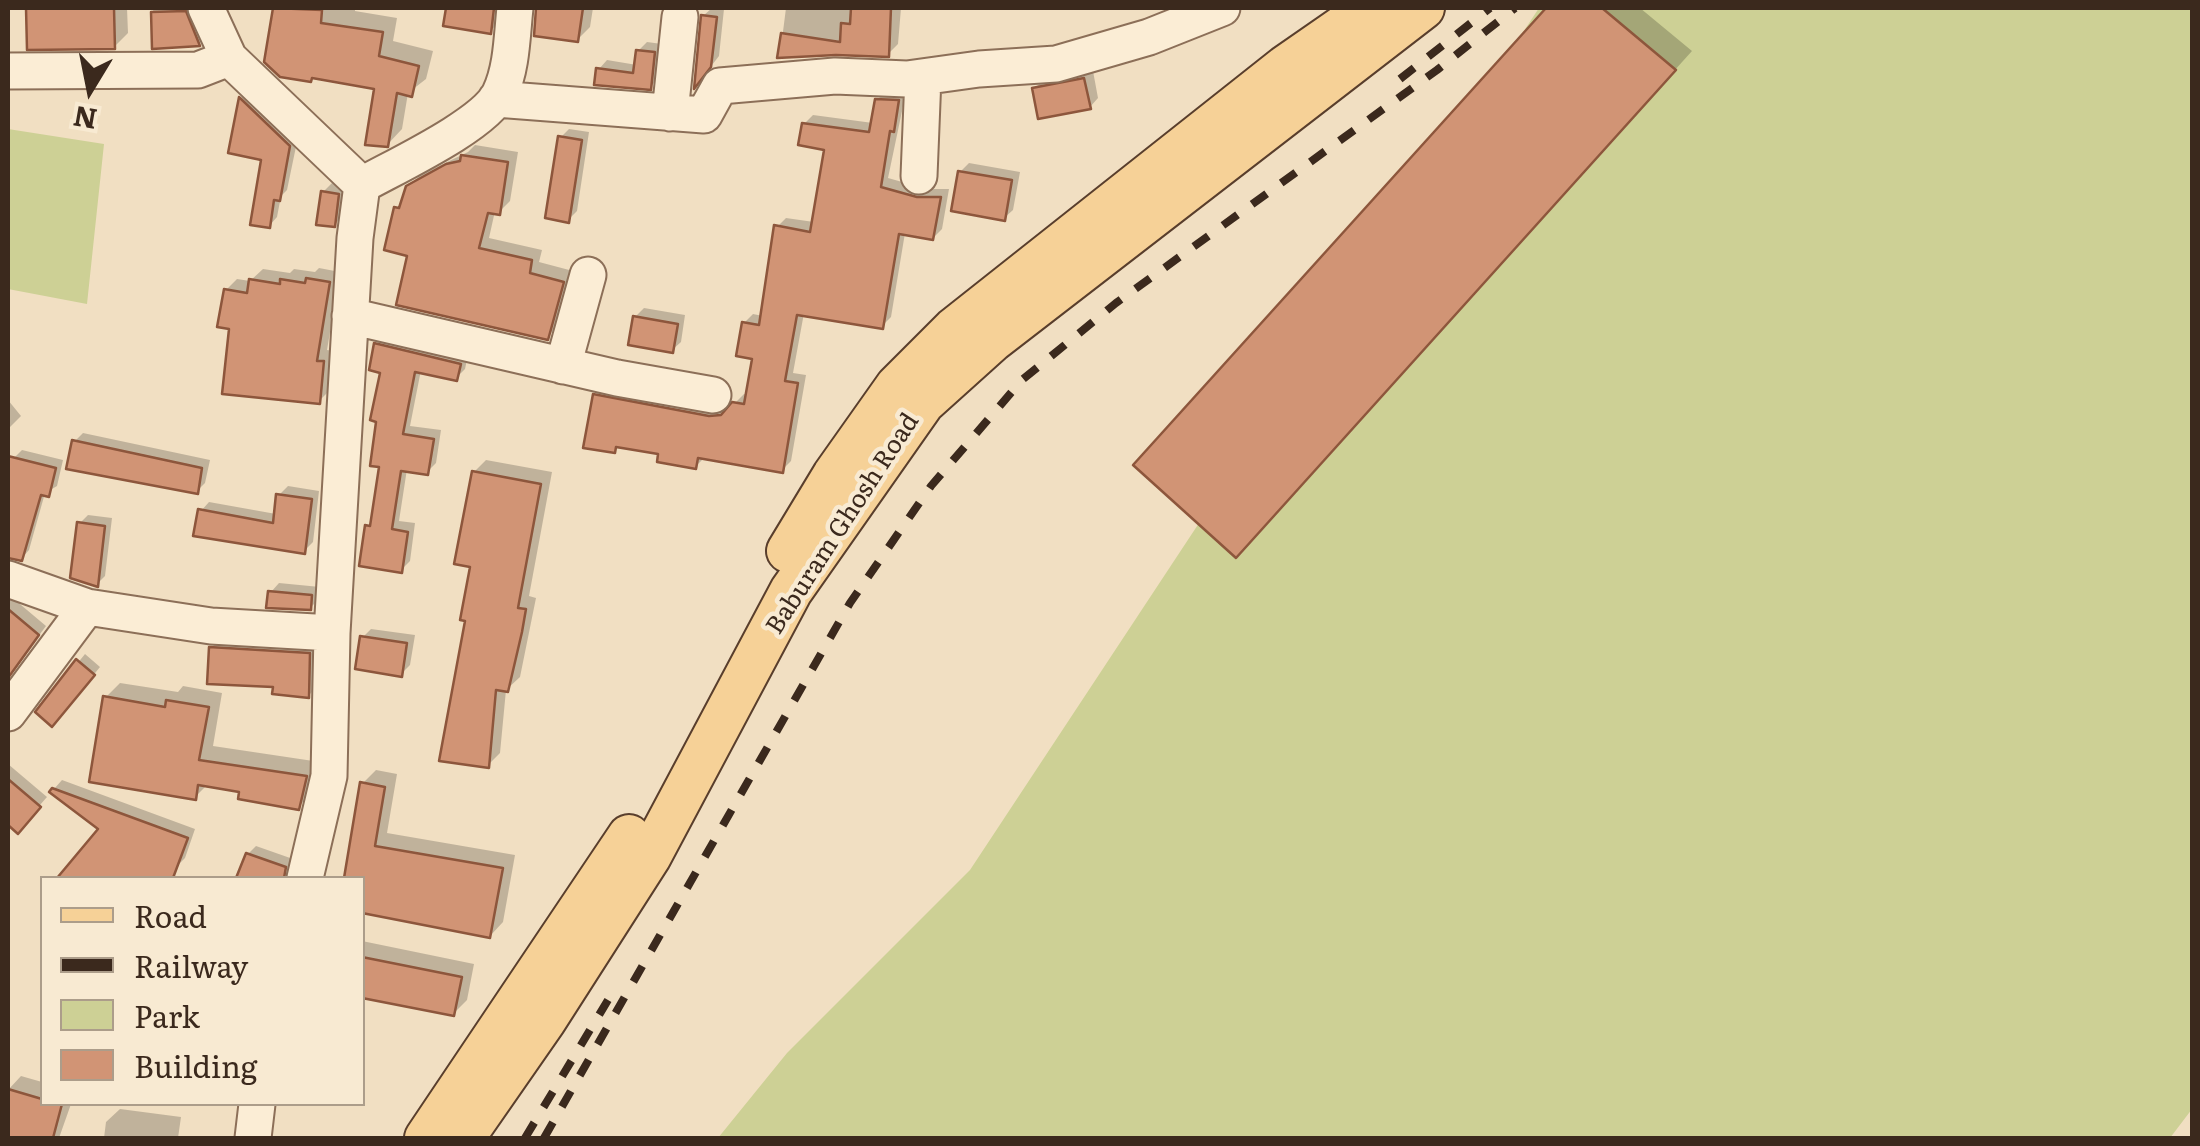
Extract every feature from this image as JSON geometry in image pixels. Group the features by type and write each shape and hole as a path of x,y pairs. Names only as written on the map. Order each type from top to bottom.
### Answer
{"main road":[{"name":"Baburam Ghosh Road","path":"426,1138 614,860 750,612 834,475 898,386 954,328 1285,67 1370,8"},
{"name":"Baburam Ghosh Road","path":"463,1138 556,1004 650,856 792,592 923,402 1008,328 1424,8"}],"street":[{"path":"206,8 230,58 362,185"},
{"path":"362,185 466,126 496,99 508,65 515,8"},
{"path":"496,99 704,115 720,86 835,76 906,79 1056,64 1149,37 1222,8"},
{"path":"670,113 680,17"},
{"path":"8,71 198,70 230,58"},
{"path":"919,176 923,77"},
{"path":"305,876 329,776 332,634 350,316 362,185"},
{"path":"562,366 588,275"},
{"path":"350,316 562,366 713,396"},
{"path":"8,579 87,607 211,626 332,634"},
{"path":"13,692 87,607"},
{"path":"253,1138 257,1106"}],"green space":[{"path":"1539,8 2192,8 2192,1109 2170,1138 718,1138 787,1053 970,870"},
{"path":"8,129 104,144 87,304 8,289"}],"building":[{"path":"26,8 114,8 115,49 27,50"},
{"path":"273,8 322,10 321,23 383,32 379,56 419,66 412,97 397,93 388,147 365,145 374,89 312,78 311,82 280,77 264,62"},
{"path":"446,8 494,8 491,34 443,26"},
{"path":"536,8 583,8 578,42 534,36"},
{"path":"851,8 891,8 889,57 777,58 781,33 840,42 841,23 850,24"},
{"path":"1546,8 1602,8 1676,70 1236,558 1133,465"},
{"path":"186,11 200,46 152,49 151,12"},
{"path":"701,15 717,17 711,67 694,89"},
{"path":"636,50 655,52 651,90 594,85 596,68 633,73"},
{"path":"1084,78 1091,109 1038,119 1032,88"},
{"path":"239,97 290,146 280,201 274,200 270,228 250,225 261,160 228,153"},
{"path":"875,99 899,100 881,187 917,197 941,197 933,240 899,234 883,329 797,315 785,381 798,383 783,473 698,458 696,469 657,462 658,454 616,447 615,453 583,448 593,394 709,416 721,415 732,402 744,404 752,359 736,356 742,322 759,325 774,225 810,232 824,150 798,145 802,123 869,132"},
{"path":"558,136 582,140 569,223 545,218"},
{"path":"461,155 508,162 500,215 488,213 479,248 532,260 530,273 564,282 548,340 396,305 407,256 384,250 394,207 399,208 406,186 446,164 460,161"},
{"path":"958,171 1012,180 1005,221 951,211"},
{"path":"321,191 339,194 335,227 316,225"},
{"path":"306,278 330,282 317,361 324,361 320,404 222,394 229,329 217,327 224,289 247,293 249,279 280,284 280,279 305,283"},
{"path":"633,316 678,324 673,353 628,345"},
{"path":"374,343 461,364 457,381 415,372 403,434 434,439 428,475 401,471 392,529 408,532 402,573 359,566 379,467 370,466 376,422 370,420 380,373 369,370"},
{"path":"72,440 202,468 198,494 66,469"},
{"path":"8,456 56,468 49,497 41,495 22,561 8,558"},
{"path":"472,471 541,484 518,608 526,609 522,632 508,692 496,690 489,768 439,761 465,621 460,620 470,567 454,564"},
{"path":"276,494 312,499 305,554 193,536 198,509 273,523"},
{"path":"77,522 105,526 98,587 70,578"},
{"path":"268,591 312,595 311,610 266,608"},
{"path":"8,609 39,635 8,678"},
{"path":"360,636 407,643 402,677 355,669"},
{"path":"209,647 310,653 309,698 272,694 273,687 207,684"},
{"path":"76,659 95,675 52,727 35,712"},
{"path":"103,696 165,707 166,700 209,707 199,760 307,776 299,810 238,799 239,792 198,785 196,800 89,782"},
{"path":"8,779 41,807 18,834 8,825"},
{"path":"360,782 385,787 375,846 503,868 490,938 365,914 365,876 344,876"},
{"path":"52,788 188,838 174,876 59,876 98,829 49,792"},
{"path":"246,853 286,867 284,876 237,876"},
{"path":"365,958 462,977 454,1016 365,999"},
{"path":"8,1089 40,1098 40,1106 61,1106 53,1138 8,1138"}],"railway":[{"path":"1400,79 1490,8"},
{"path":"544,1138 850,603 931,486 1022,380 1116,303 1437,70 1515,8"},
{"path":"525,1138 608,1000"}]}
